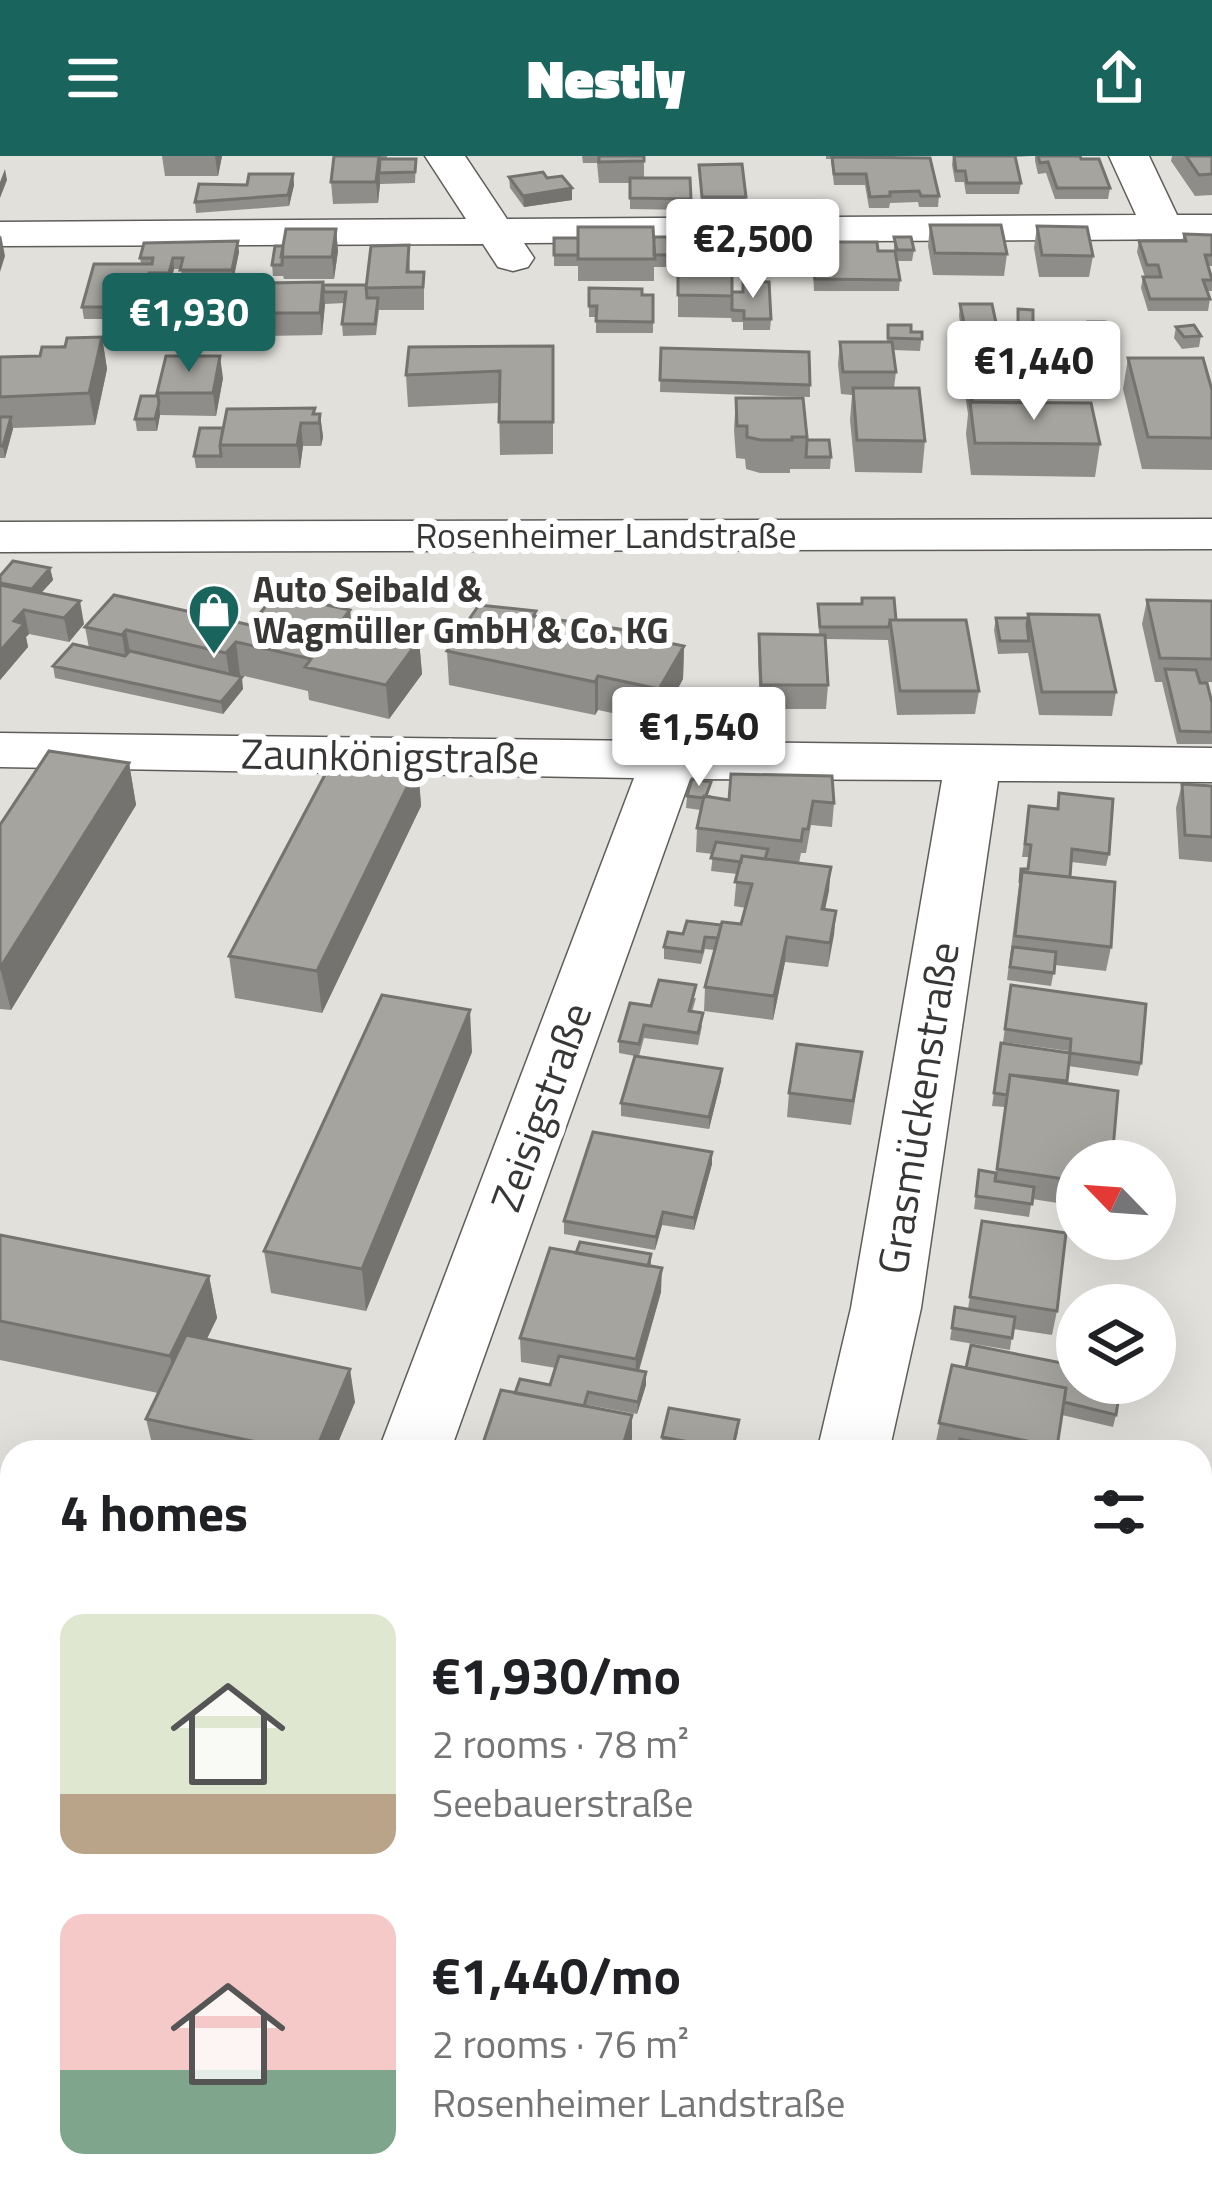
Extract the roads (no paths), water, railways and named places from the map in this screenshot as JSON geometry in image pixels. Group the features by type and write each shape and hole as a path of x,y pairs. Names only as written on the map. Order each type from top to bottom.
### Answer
{"street":[{"path":"445,156 505,247"},
{"path":"1129,156 1162,227"},
{"path":"0,234 505,247 1212,227"},
{"name":"Rosenheimer Landstraße","path":"0,537 1212,534"},
{"name":"Zaunkönigstraße","path":"0,750 668,762 1212,765"},
{"name":"Zeisigstraße","path":"418,1440 668,762"},
{"name":"Grasmückenstraße","path":"856,1440 886,1308 973,762"}],"place":[{"name":"Auto Seibald & Wagmüller GmbH & Co. KG","path":"214,656"}]}
